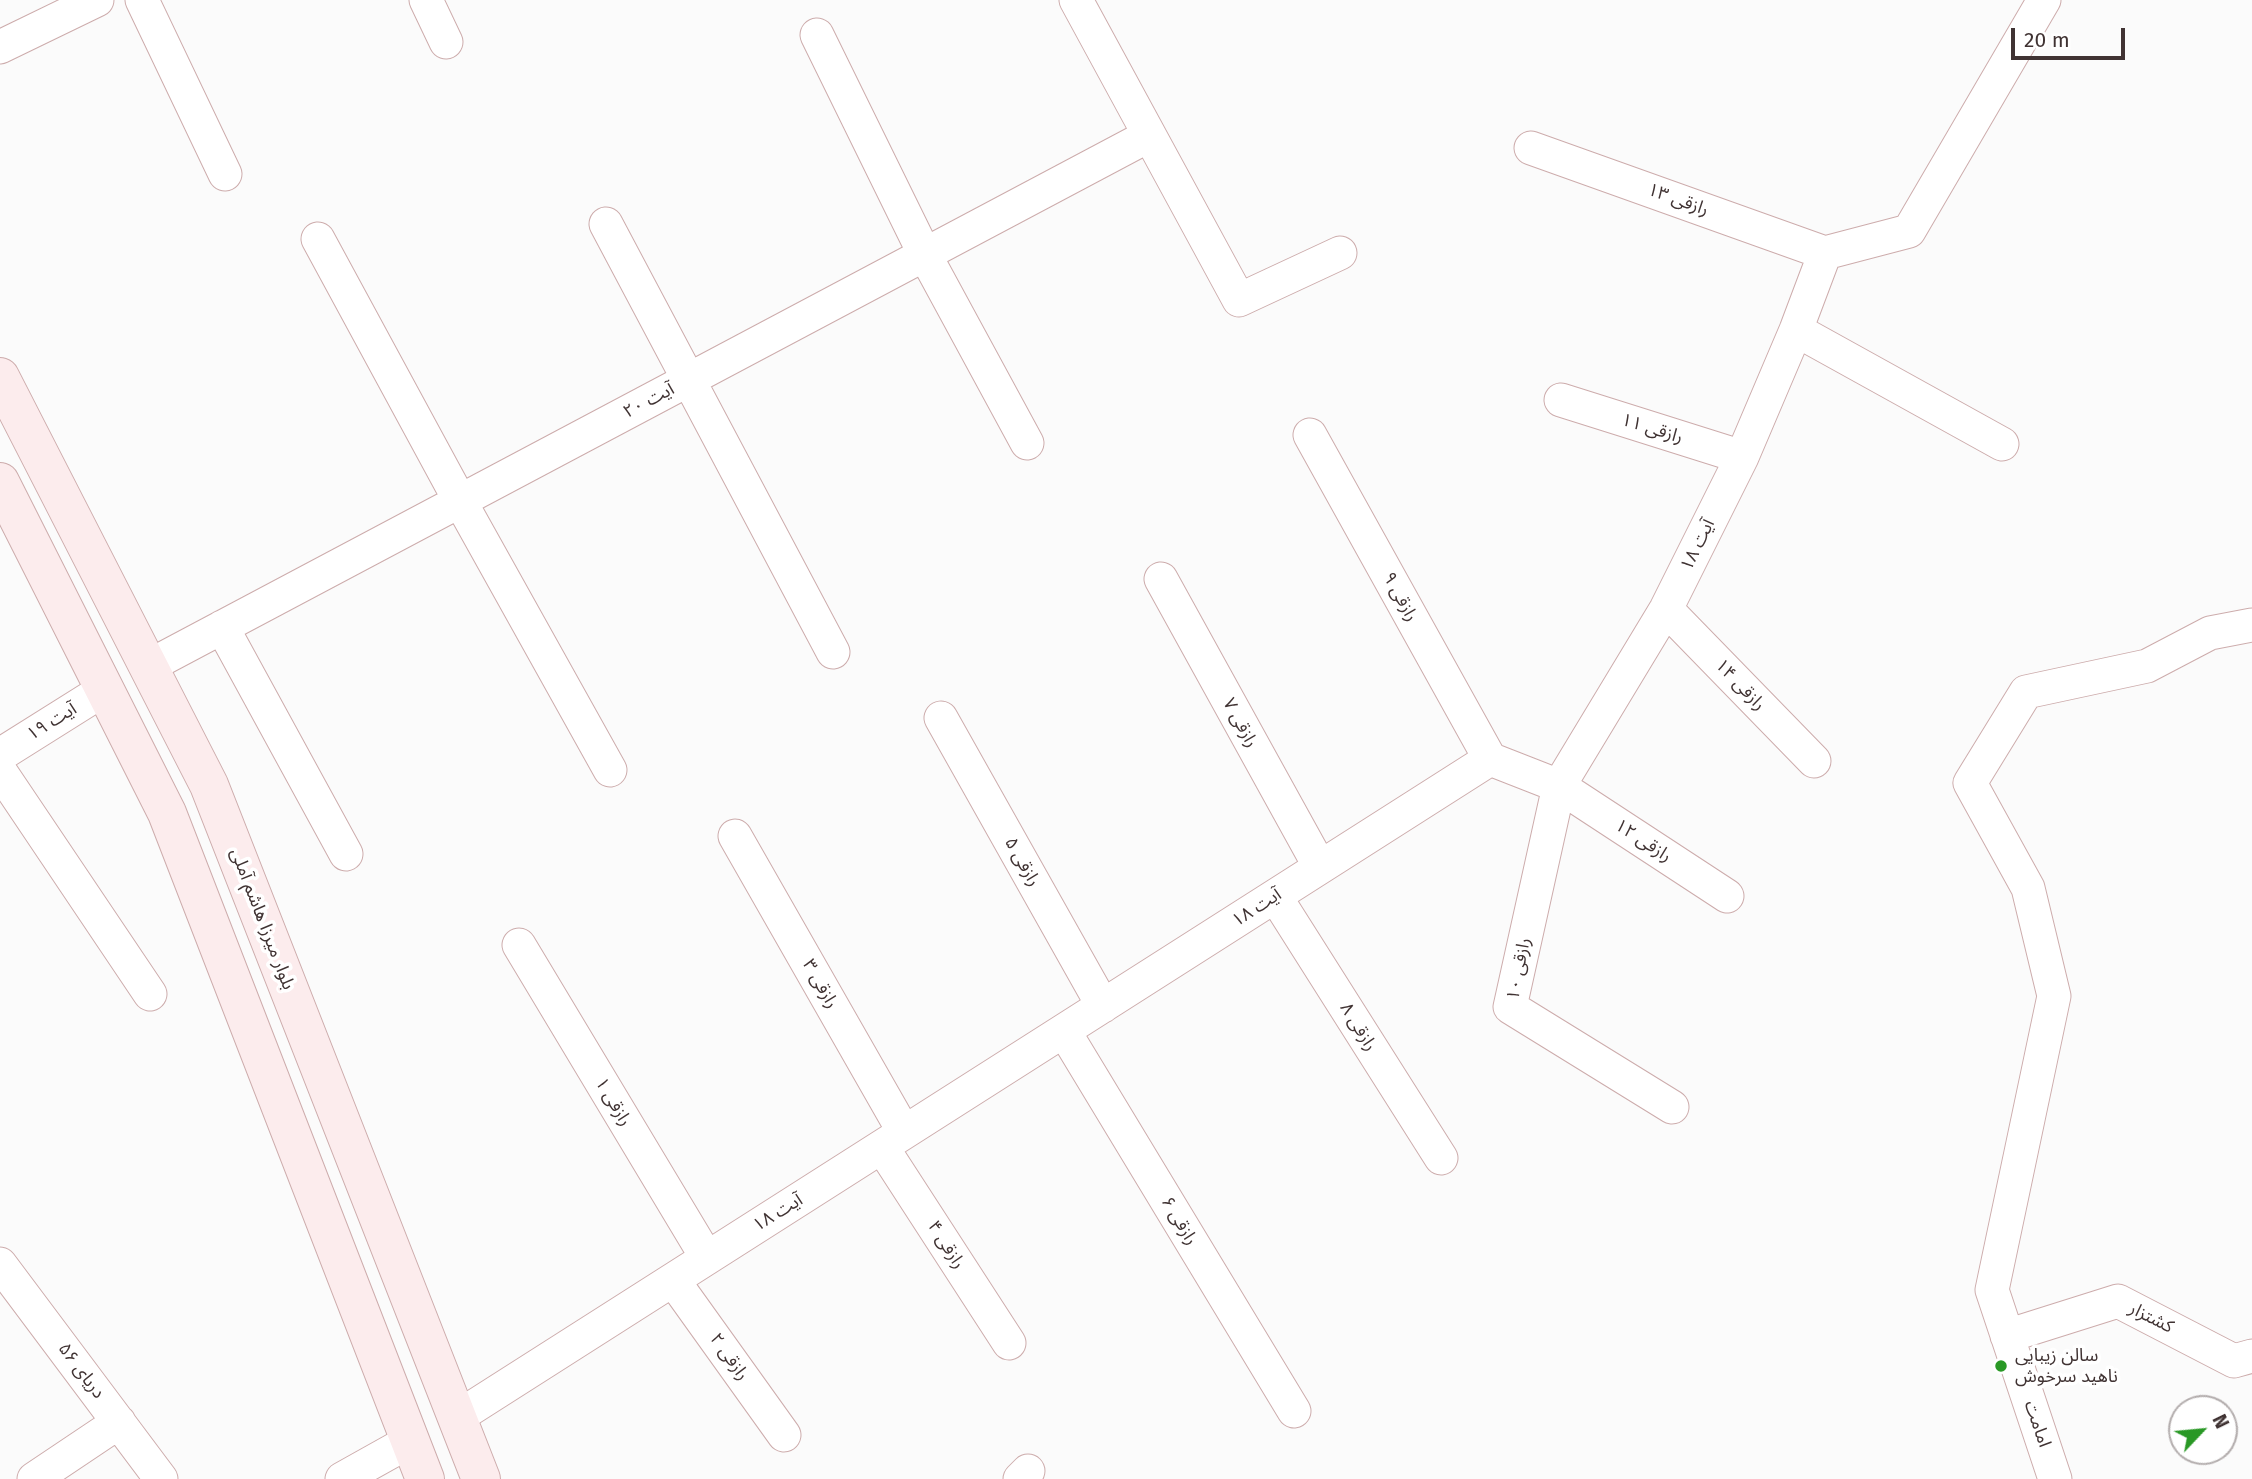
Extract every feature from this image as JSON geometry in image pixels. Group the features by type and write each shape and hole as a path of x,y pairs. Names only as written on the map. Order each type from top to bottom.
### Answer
{"main road":[{"name":"بلوار میرزا هاشم آملی","path":"0,377 209,785 481,1479"},
{"path":"0,482 167,813 425,1479"}],"street":[{"path":"0,47 97,0"},
{"path":"142,0 225,174"},
{"path":"426,0 446,42"},
{"path":"1076,0 1239,300 1340,253"},
{"path":"1825,253 1909,231 2044,0"},
{"path":"817,35 925,255 1027,443"},
{"name":"آیت ۲۰","path":"149,666 1148,136"},
{"name":"رازقی ۱۳","path":"1531,148 1825,253"},
{"path":"606,225 833,652"},
{"path":"318,239 610,770"},
{"name":"آیت ۱۸","path":"1559,786 1666,609 1742,457 1796,330 1825,253"},
{"path":"1796,330 2001,444"},
{"name":"رازقی ۱۱","path":"1562,400 1742,457"},
{"name":"رازقی ۹","path":"1310,435 1490,759"},
{"name":"رازقی ۷","path":"1161,579 1320,867"},
{"name":"رازقی ۱۴","path":"1666,609 1814,761"},
{"name":"امامت","path":"2055,1479 1992,1290 2054,996 2028,888 1970,783 2026,692 2147,666 2210,633 2252,625"},
{"path":"222,627 346,854"},
{"name":"آیت ۱۹","path":"0,755 105,689"},
{"name":"رازقی ۵","path":"941,718 1103,1006"},
{"path":"1490,759 1559,786"},
{"name":"آیت ۱۸","path":"456,1418 1490,759"},
{"path":"0,771 150,994"},
{"name":"رازقی ۱۲","path":"1559,786 1727,896"},
{"name":"رازقی ۱۰","path":"1559,786 1510,1007 1672,1107"},
{"name":"رازقی ۳","path":"735,836 893,1140"},
{"name":"رازقی ۸","path":"1275,896 1441,1158"},
{"name":"رازقی ۱","path":"519,945 707,1258"},
{"name":"رازقی ۶","path":"1064,1031 1294,1411"},
{"name":"رازقی ۴","path":"893,1140 1009,1343"},
{"name":"دریای ۵۶","path":"0,1264 161,1479"},
{"name":"رازقی ۲","path":"673,1280 784,1435"},
{"name":"کشتزار","path":"2007,1336 2118,1301 2234,1361 2252,1356"},
{"path":"34,1479 119,1423"},
{"path":"342,1479 410,1441"}],"place":[{"name":"سالن زیبایی ناهید سرخوش","path":"2001,1366"}]}
